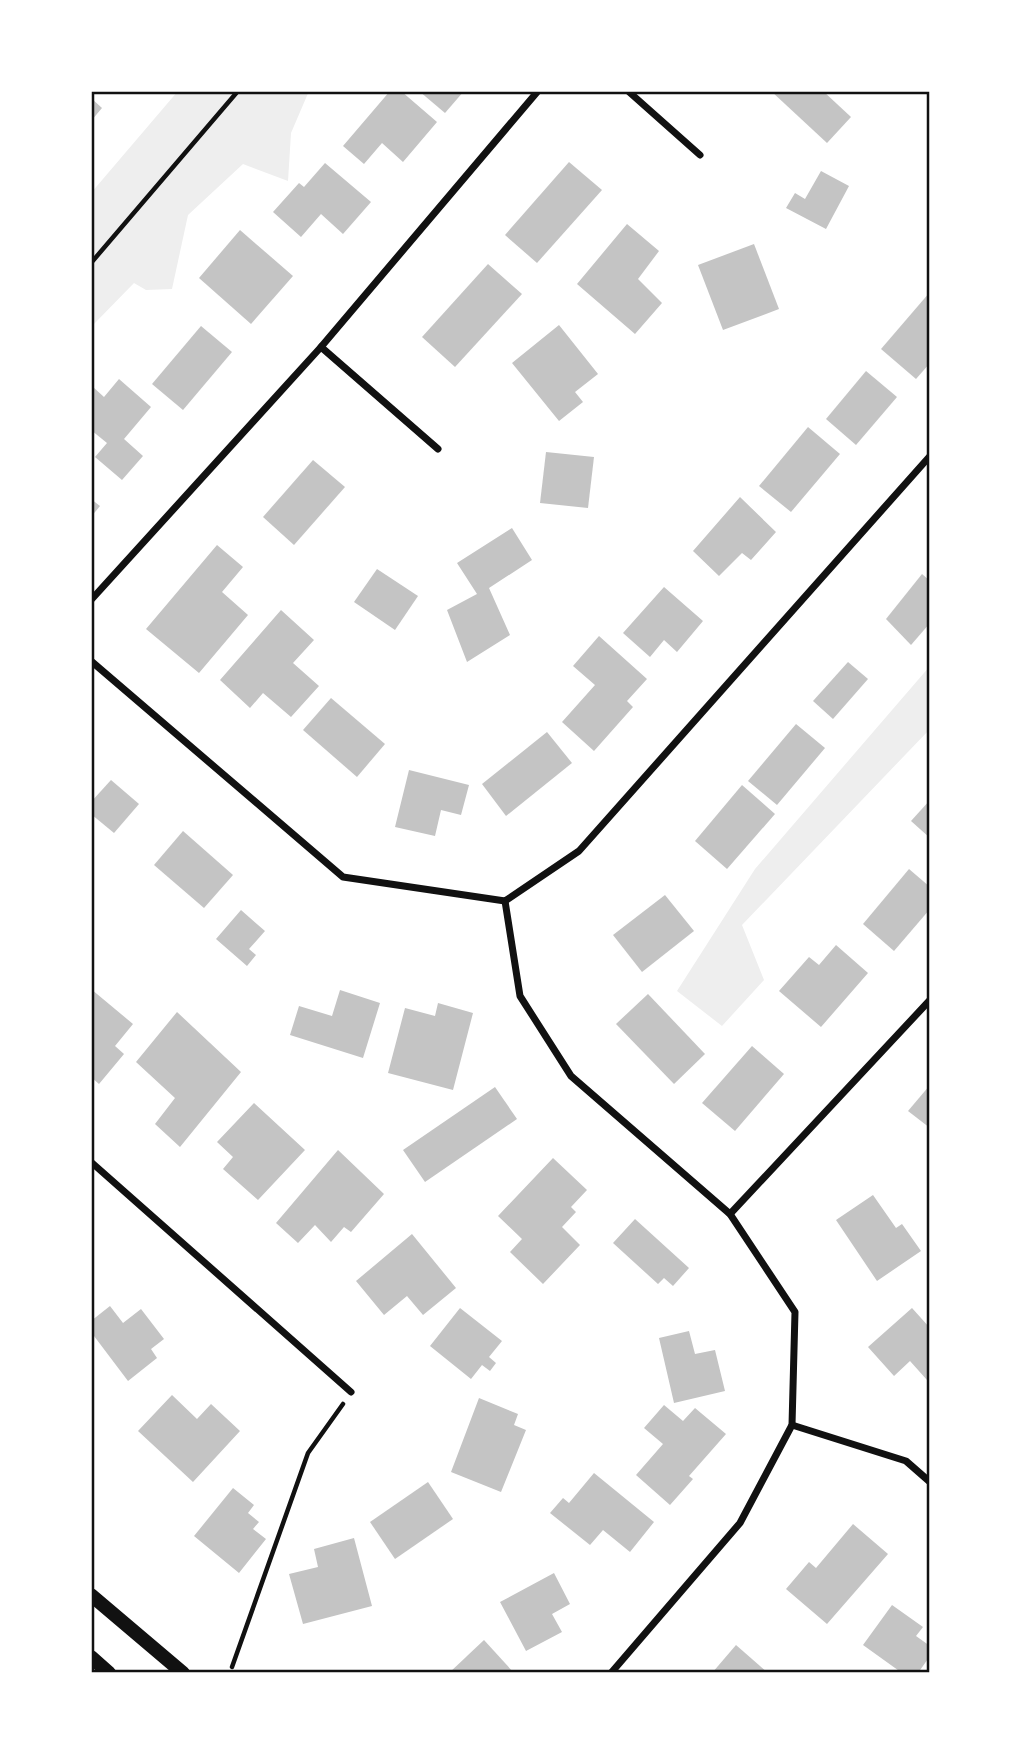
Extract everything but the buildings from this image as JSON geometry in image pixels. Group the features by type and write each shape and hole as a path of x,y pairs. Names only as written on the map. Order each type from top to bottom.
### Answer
{"main road":[{"path":"91,1595 183,1673"},
{"path":"91,1657 109,1673"}],"street":[{"path":"91,600 321,347 538,91"},
{"path":"628,91 700,155"},
{"path":"321,347 438,449"},
{"path":"91,661 343,877 505,901 579,851 930,456"},
{"path":"505,901 520,996 571,1076 730,1214 795,1312 792,1426 740,1523 611,1673"},
{"path":"730,1214 930,999"},
{"path":"91,1162 351,1392"},
{"path":"792,1426 906,1461 930,1482"}],"path":[{"path":"91,263 238,91"},
{"path":"232,1667 308,1453 351,1392"}],"shaded area":[{"path":"178,91 309,91 291,133 288,181 243,164 188,215 172,289 146,290 134,283 94,324 94,364 91,365 91,193"},
{"path":"930,666 930,729 742,925 764,980 722,1026 677,991 755,869"}]}
